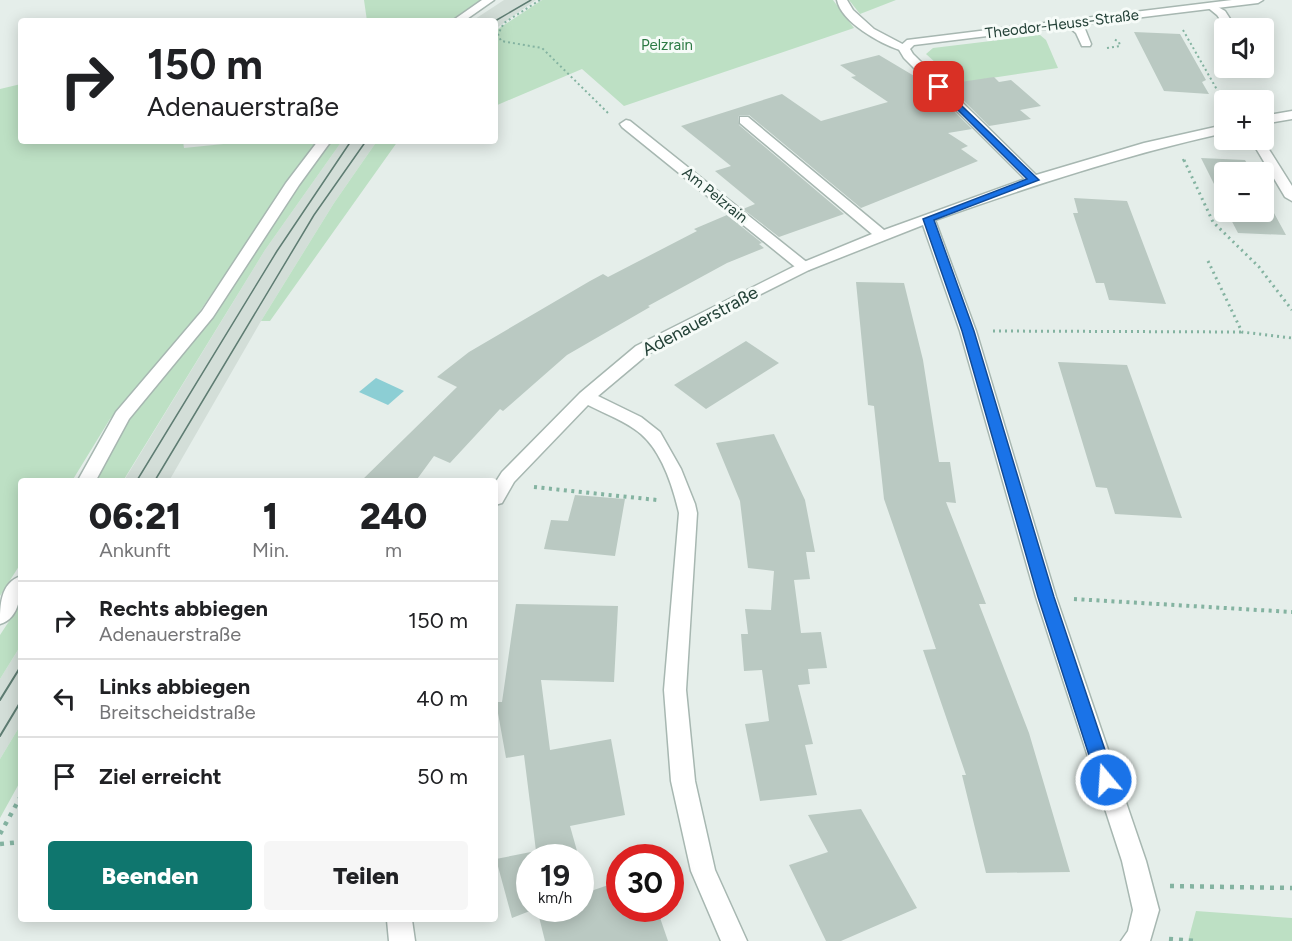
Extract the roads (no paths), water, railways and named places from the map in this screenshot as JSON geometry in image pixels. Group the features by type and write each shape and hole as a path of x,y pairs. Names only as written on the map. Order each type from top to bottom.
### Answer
{"street":[{"path":"461,18 489,0"},
{"path":"842,0 843,4 868,30 883,41 903,48 908,56 1034,180"},
{"name":"Theodor-Heuss-Straße","path":"903,48 911,42 1258,0"},
{"path":"1211,6 1225,18"},
{"path":"1069,23 1081,31 1086,44"},
{"path":"1274,118 1292,115"},
{"path":"744,120 882,235"},
{"name":"Am Pelzrain","path":"626,124 804,267"},
{"name":"Adenauerstraße","path":"498,493 508,477 586,398 642,350 804,267 882,235 1034,180 1214,131"},
{"path":"88,478 123,416 208,314 287,192 323,144"},
{"path":"1263,150 1292,196"},
{"path":"928,219 968,331 1046,597 1134,861 1138,886 1146,910 1138,939 1134,941"},
{"path":"586,398 648,431 673,470 686,502 688,513 675,690 683,782 703,871 734,941"},
{"path":"0,616 18,589"},
{"path":"400,922 402,941"}],"water":[{"path":"376,378 404,391 388,405 359,392"}],"tram line":[{"path":"498,19 531,0"},
{"path":"138,478 277,251 349,144"},
{"path":"156,478 314,215 364,144"},
{"path":"0,700 18,671"},
{"path":"0,736 18,706"}],"park label":[{"name":"Pelzrain","path":"667,45"}]}
